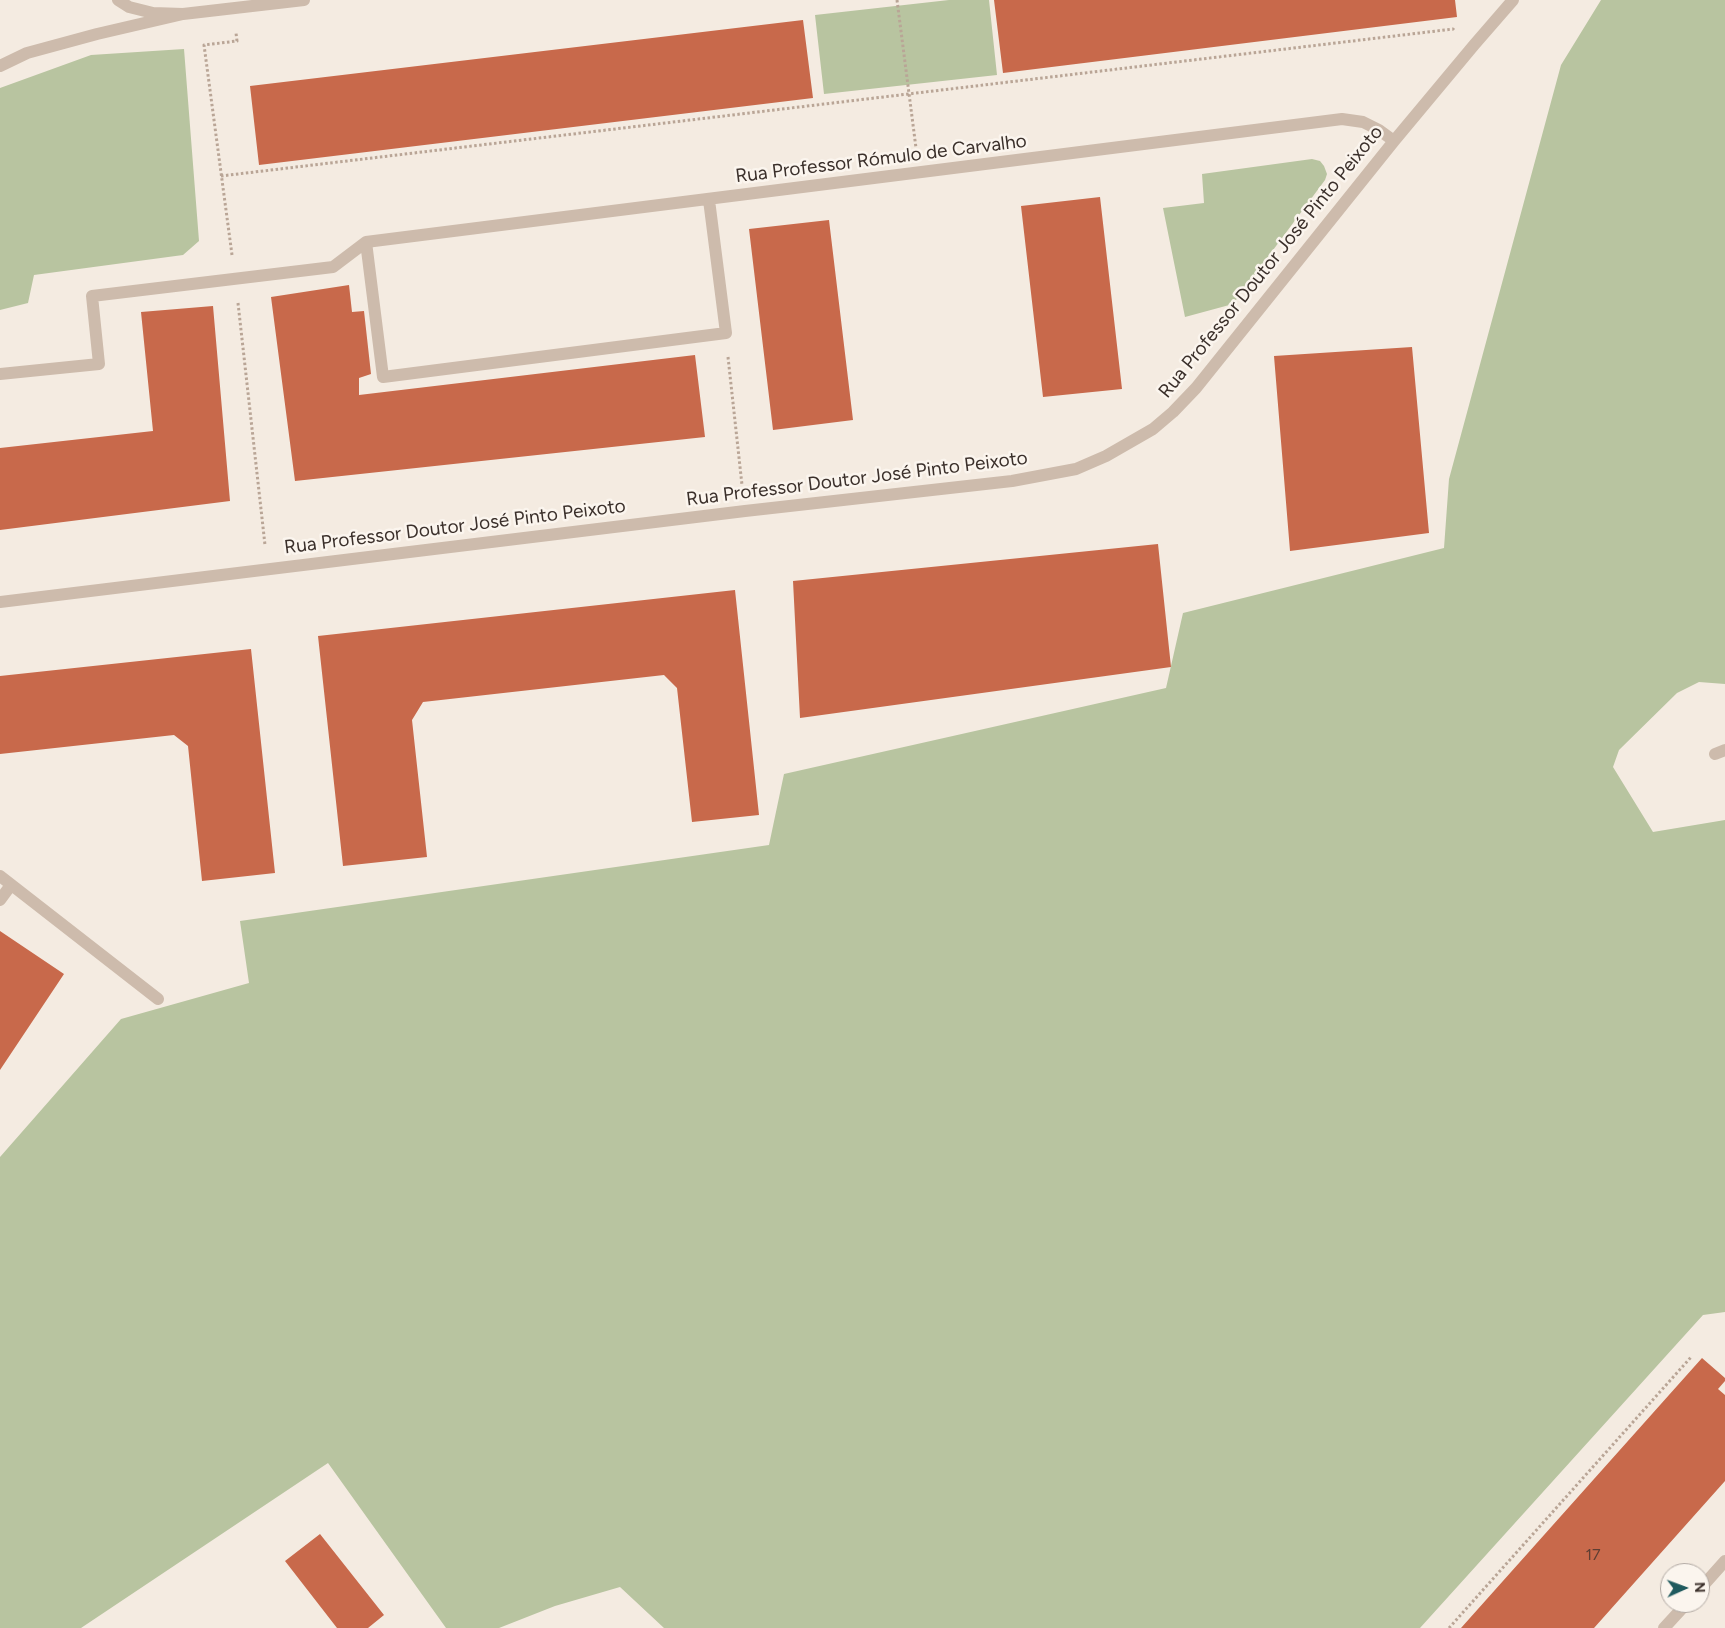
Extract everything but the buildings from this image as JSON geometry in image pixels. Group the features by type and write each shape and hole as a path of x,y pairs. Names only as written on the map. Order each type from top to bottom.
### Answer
{"street":[{"path":"118,0 129,7 153,13 183,14"},
{"path":"0,66 36,51 97,34 183,14 304,0"},
{"name":"Rua Professor Doutor José Pinto Peixoto","path":"0,602 744,511 1012,481 1076,469 1106,456 1153,429 1196,388 1394,141 1513,0"},
{"name":"Rua Professor Rómulo de Carvalho","path":"366,242 919,174 1342,119 1363,122 1379,130 1394,141"},
{"path":"0,374 99,364 92,296 333,267 366,242 383,377 726,333 709,200"},
{"path":"0,876 158,999"},
{"path":"0,900 12,885"},
{"path":"1710,1578 1725,1561"},
{"path":"1664,1628 1678,1613"}],"path":[{"path":"897,0 919,174"},
{"path":"222,176 1452,29 1474,45"},
{"path":"726,333 744,511"},
{"path":"1449,1628 1692,1356"}],"green space":[{"path":"949,0 989,0 997,75 824,94 815,15"},
{"path":"1601,0 1725,0 1725,684 1699,682 1677,693 1619,750 1613,767 1653,832 1725,820 1725,1312 1703,1315 1420,1628 664,1628 620,1587 555,1606 499,1628 446,1628 328,1463 81,1628 0,1628 0,1157 121,1019 249,983 240,921 769,845 784,774 1166,688 1183,613 1444,548 1449,479 1561,65"},
{"path":"184,49 199,241 183,255 34,275 28,303 0,310 0,88 91,55"},
{"path":"1312,159 1320,161 1324,166 1327,174 1325,180 1233,304 1185,317 1163,208 1204,203 1202,174"}]}
